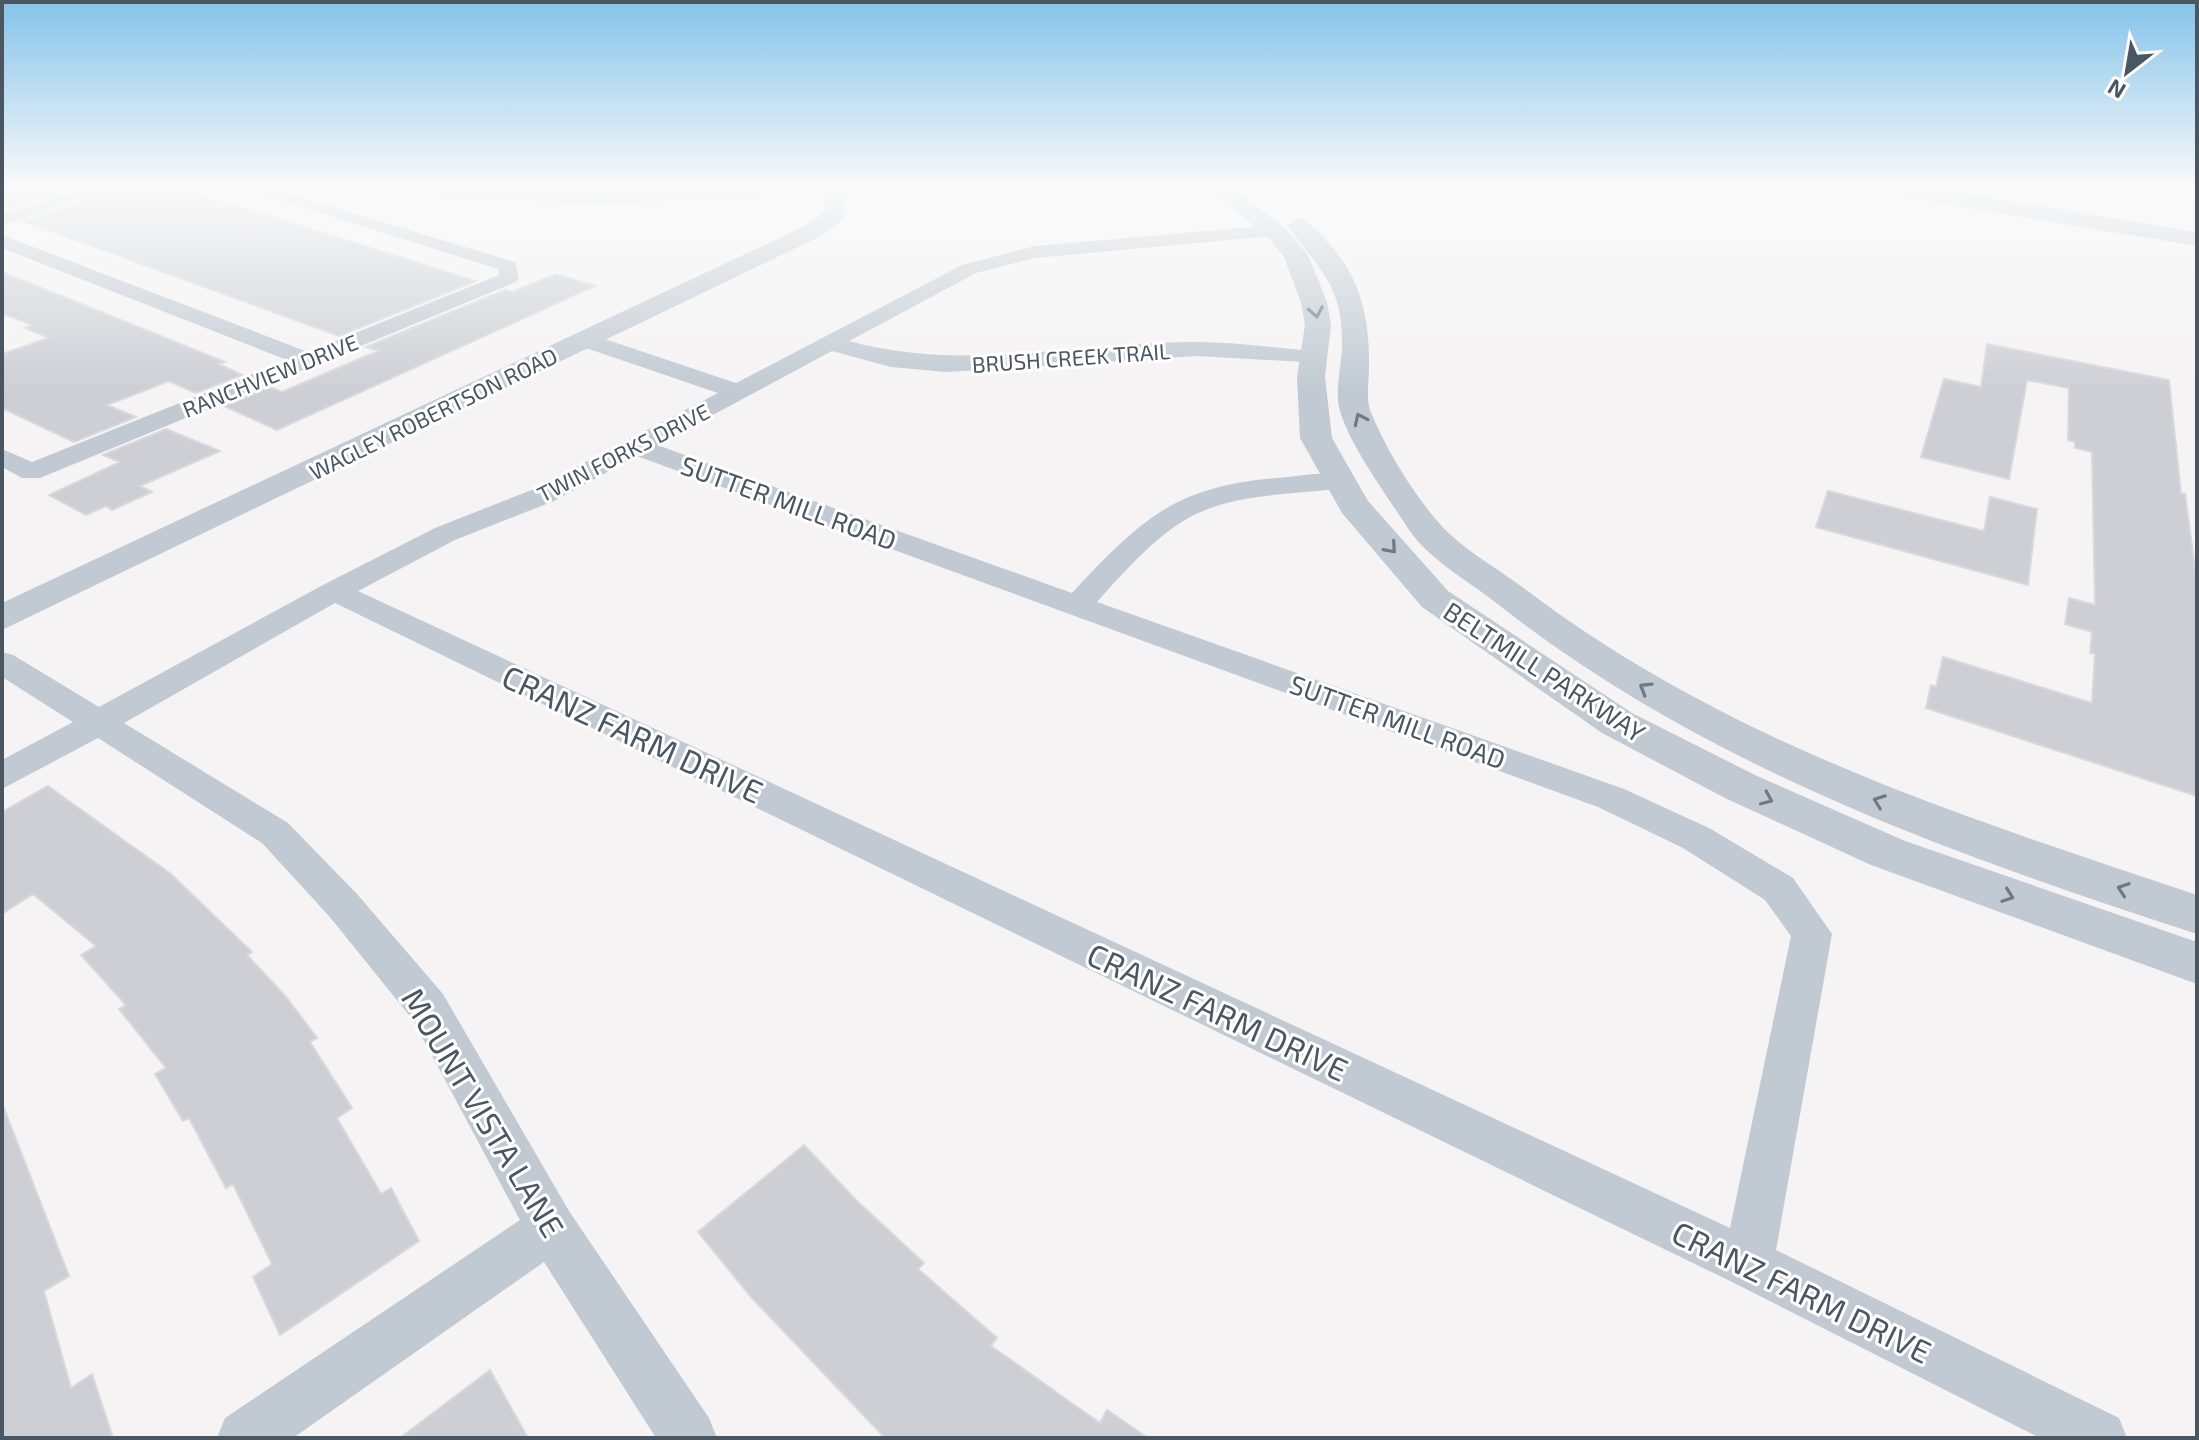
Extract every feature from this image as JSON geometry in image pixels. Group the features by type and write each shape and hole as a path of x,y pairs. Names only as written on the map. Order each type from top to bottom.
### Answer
{"street":[{"path":"44,257 306,359"},
{"name":"RANCHVIEW DRIVE","path":"2,457 31,472 509,278 508,266 479,257"},
{"name":"WAGLEY ROBERTSON ROAD","path":"2,618 758,257"},
{"name":"TWIN FORKS DRIVE","path":"2,776 334,591 445,534 544,495 969,269 1005,257"},
{"name":"BELTMILL PARKWAY","path":"1297,257 1314,302 1318,325 1311,377 1316,438 1354,506 1435,599 1617,723 1726,779 1888,853 2197,963"},
{"name":"BELTMILL PARKWAY","path":"1328,257 1347,290 1356,341 1354,407 1391,478 1428,532 1575,646 1670,703 1819,778 1944,827 2197,915"},
{"path":"585,340 738,392"},
{"name":"BRUSH CREEK TRAIL","path":"830,343 891,360 946,365 988,365 1062,356 1197,349 1313,358"},
{"path":"1313,358 1355,361"},
{"name":"SUTTER MILL ROAD","path":"637,447 1611,798 1696,838 1779,889 1812,934 1748,1263"},
{"path":"1076,606 1144,534 1180,509 1212,496 1391,478"},
{"name":"CRANZ FARM DRIVE","path":"334,591 1748,1263 2099,1438"},
{"name":"MOUNT VISTA LANE","path":"2,662 275,833 343,905 428,1007 551,1228 689,1438"},
{"path":"1726,779 1756,747"},
{"path":"245,1438 551,1228"}],"building":[{"path":"122,257 400,257 476,281 339,336"},
{"path":"2,272 225,362 219,364 242,375 196,393 169,381 107,405 136,417 74,442 2,408 2,354 49,338 25,328 32,325 2,313"},
{"path":"556,274 595,286 277,430 224,406 270,387 282,392 378,351 366,347 505,290 512,292"},
{"path":"1987,344 2169,380 2181,493 2185,494 2197,582 2197,796 1926,708 1931,685 1936,687 1943,657 2092,703 2095,654 2090,653 2092,632 2065,624 2069,598 2095,605 2092,452 2075,448 2075,442 2068,440 2069,388 2027,380 2009,479 1921,457 1944,379 1981,387"},
{"path":"166,429 220,451 140,486 152,492 112,510 106,506 86,515 49,495 120,462 103,455"},
{"path":"1828,491 1984,531 1990,497 2037,509 2028,585 1816,527"},
{"path":"48,786 171,874 252,952 247,955 287,998 317,1038 310,1042 352,1108 337,1118 381,1194 391,1188 419,1241 280,1335 253,1277 272,1264 233,1184 226,1188 189,1118 183,1121 155,1074 166,1068 119,1009 126,1005 81,955 96,946 33,894 2,914 2,812"},
{"path":"2,1103 69,1276 44,1291 71,1388 92,1374 113,1438 2,1438"},
{"path":"804,1145 856,1200 924,1263 918,1269 997,1338 991,1346 1100,1423 1107,1410 1148,1438 885,1438 751,1297 698,1232"},
{"path":"490,1370 528,1438 400,1438"}]}
